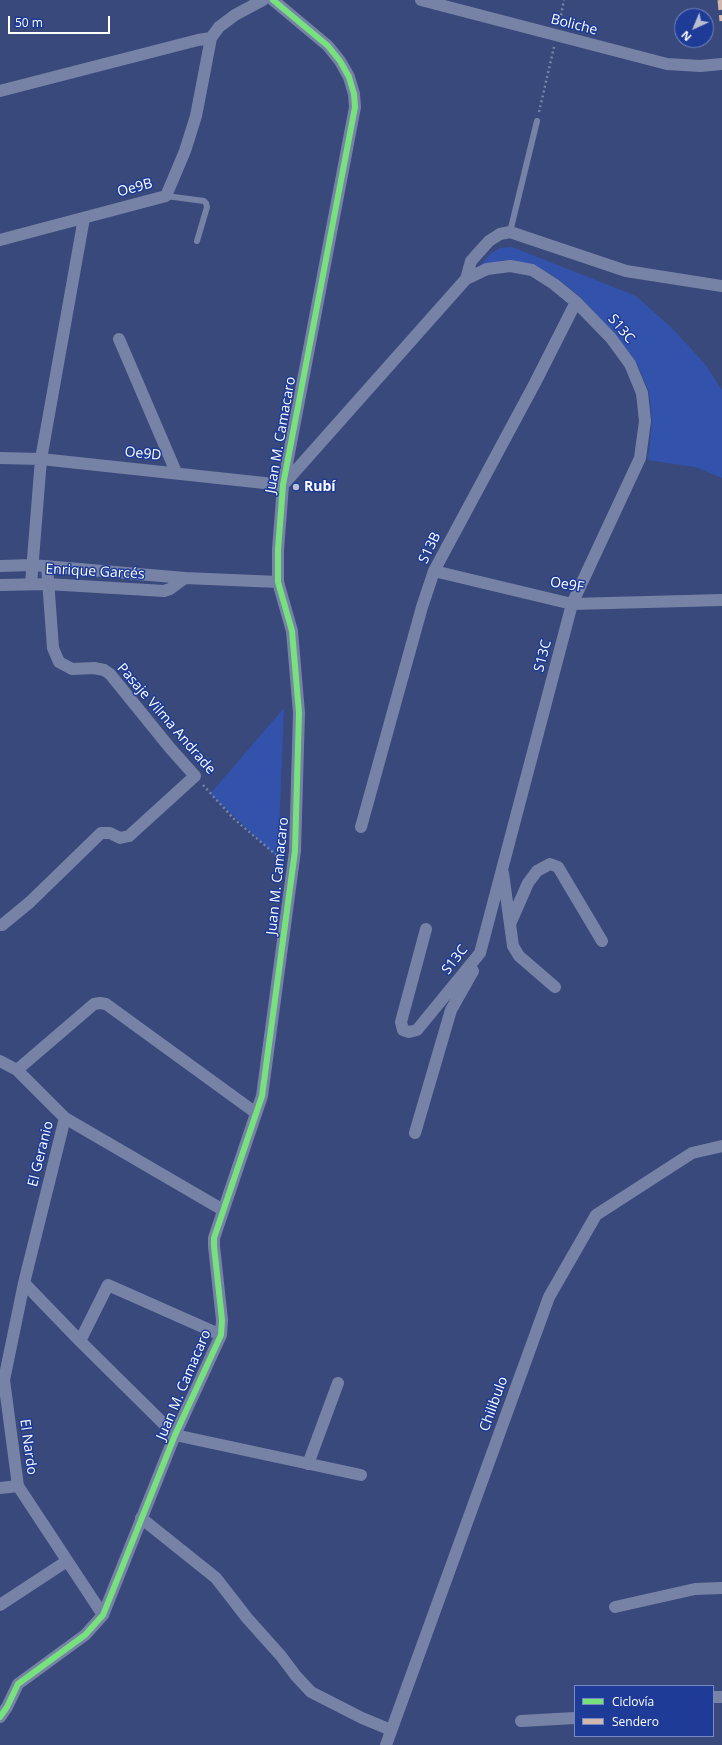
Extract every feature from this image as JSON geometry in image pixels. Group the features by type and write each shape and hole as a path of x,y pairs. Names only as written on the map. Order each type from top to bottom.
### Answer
{"street":[{"path":"0,91 198,40 211,38 219,27 235,15 263,0"},
{"name":"Juan M. Camacaro","path":"0,1717 7,1707 18,1684 85,1635 104,1615 141,1518 175,1436 221,1335 222,1320 214,1238 262,1096 294,870 299,713 292,631 278,582 278,550 283,485 355,107 354,94 349,77 340,61 328,46 274,0"},
{"name":"Boliche","path":"421,0 667,64 700,66 722,64"},
{"name":"Oe9B","path":"0,240 166,196 185,151 196,116 211,38"},
{"path":"31,584 41,459 84,218"},
{"path":"283,485 466,279 472,261 489,241 500,234 510,232 626,271 722,286"},
{"name":"S13C","path":"426,929 401,1022 403,1030 409,1032 417,1030 480,953 572,604 640,458 645,421 642,393 630,364 611,338 576,302 554,284 532,270 510,266 487,269 466,279"},
{"name":"S13B","path":"361,827 422,607 434,571 535,383 576,302"},
{"path":"119,339 176,472"},
{"name":"Oe9D","path":"0,458 41,459 176,472 283,485"},
{"name":"Enrique Garcés","path":"0,566 32,565 185,578 278,582"},
{"name":"Pasaje Vilma Andrade","path":"47,566 47,584 53,648 59,662 72,669 94,668 104,670 110,674 170,748 195,776"},
{"name":"Oe9F","path":"434,571 572,604 722,600"},
{"name":"Enrique Garcés","path":"0,585 47,584 164,591 170,589 185,578"},
{"path":"2,925 30,902 101,833 110,833 120,838 129,836 195,776"},
{"path":"510,924 528,883 537,871 550,864 558,867 602,941"},
{"path":"503,868 513,946 519,956 555,987"},
{"path":"415,1133 451,1010 480,953"},
{"path":"17,1070 94,1004 106,1004 256,1113"},
{"name":"El Geranio","path":"0,1061 17,1070 65,1118 24,1283"},
{"path":"65,1118 223,1210"},
{"name":"Chilibulo","path":"386,1745 549,1297 596,1215 692,1153 722,1146"},
{"path":"24,1283 175,1436 361,1475"},
{"name":"El Nardo","path":"24,1283 4,1380 18,1486 104,1615"},
{"path":"80,1341 108,1285 221,1335"},
{"path":"308,1464 338,1383"},
{"path":"0,1488 18,1486"},
{"path":"141,1518 216,1578 247,1618 281,1656 303,1685 321,1698 391,1730"},
{"path":"0,1605 67,1561"},
{"path":"615,1607 695,1589 722,1588"},
{"path":"522,1721 574,1718"}],"lane":[{"path":"510,232 537,121"},
{"path":"166,196 204,201 206,203 207,207 197,241"}],"path":[{"path":"537,121 564,0"}],"shaded area":[{"path":"512,247 636,296 671,327 705,364 722,390 722,478 695,467 648,460 652,421 649,392 636,362 616,335 579,296 557,278 532,264 503,260 480,266 490,254 500,248"},
{"path":"284,708 278,858 210,794"}],"marked path":[{"path":"720,0 722,21"}],"cycle path":[{"path":"0,1717 7,1707 18,1684 85,1635 103,1615 175,1435 221,1335 222,1320 214,1238 262,1096 295,851 299,713 292,631 278,582 278,550 283,485 355,107 354,94 349,77 340,61 328,46 273,0"}],"place":[{"name":"Rubí","path":"296,487"}]}
